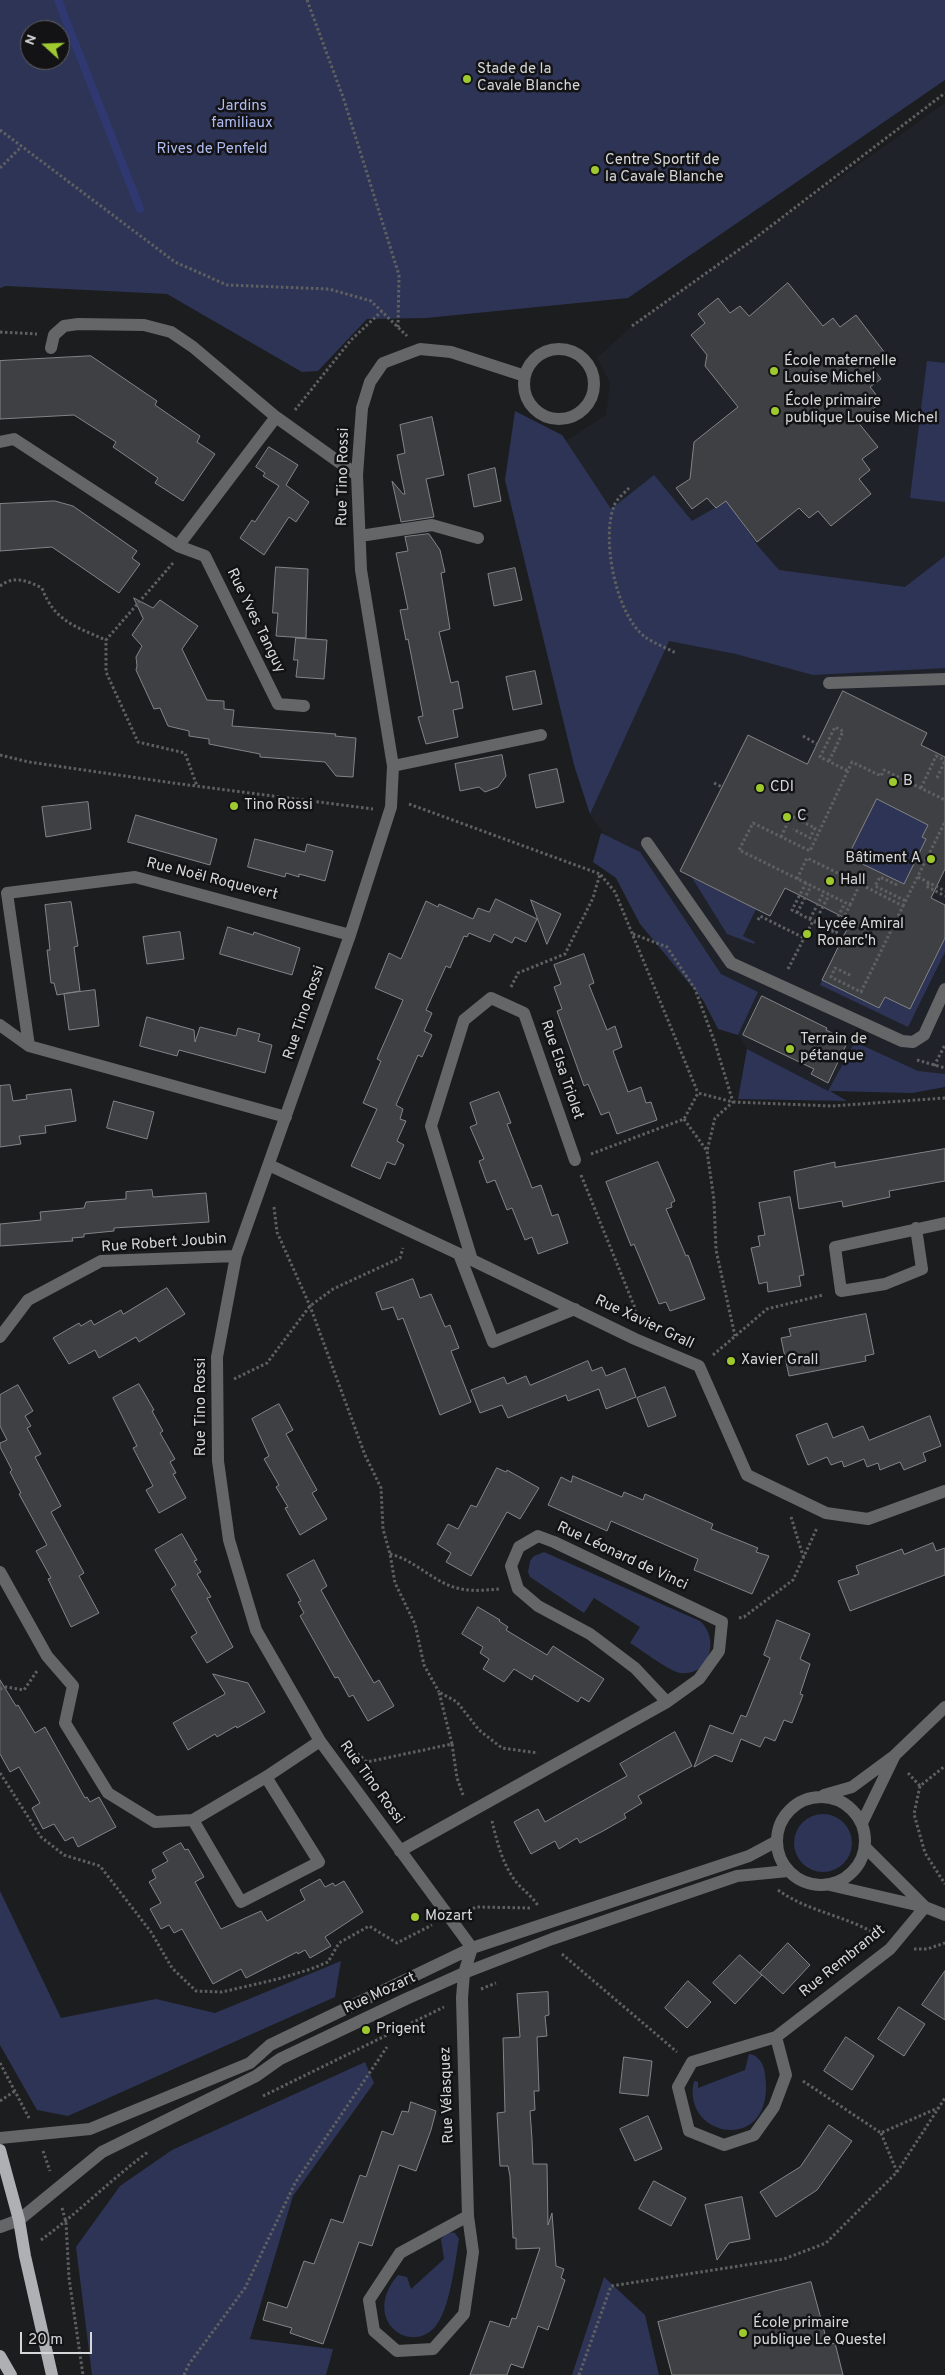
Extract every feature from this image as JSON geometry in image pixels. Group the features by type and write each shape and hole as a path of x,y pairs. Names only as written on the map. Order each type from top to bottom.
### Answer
{"main road":[{"path":"0,2150 20,2220 25,2256 52,2375"},
{"path":"0,2356 11,2375"}],"street":[{"path":"53,341 64,326 78,324 144,326 171,332 193,347 281,420 357,475"},
{"name":"Rue Tino Rossi","path":"472,1948 448,1918 320,1741 256,1630 229,1540 218,1461 216,1379 217,1357 236,1256 350,935 391,807 393,766 361,570 357,475 362,408 370,382 383,363 420,349 451,352 525,376"},
{"path":"566,350 585,360 591,370 593,392 588,404 580,412 569,418 557,419 545,416 535,410 528,400 524,388 525,376 536,358 545,352 566,350"},
{"path":"181,547 281,420"},
{"name":"Rue Yves Tanguy","path":"0,442 14,439 181,547 205,556 278,704 304,706"},
{"name":"Rue Tino Rossi","path":"360,536 432,525 478,538"},
{"path":"829,684 945,680"},
{"path":"393,766 541,736"},
{"path":"647,843 731,963 902,1041 913,1042 924,1035 945,989"},
{"name":"Rue Noël Roquevert","path":"29,1046 7,893 135,877 350,935"},
{"name":"Rue Elsa Triolet","path":"472,1260 431,1126 464,1020 491,998 524,1014 575,1160"},
{"path":"0,1025 29,1046 286,1117"},
{"name":"Rue Xavier Grall","path":"269,1165 636,1339 699,1366 747,1475 784,1493 826,1513 868,1519 945,1491"},
{"path":"916,1228 922,1269 885,1284 841,1291 835,1247 916,1228 945,1223"},
{"name":"Rue Xavier Grall","path":"459,1254 493,1342 575,1309"},
{"name":"Rue Robert Joubin","path":"0,1337 28,1300 102,1261 236,1256"},
{"name":"Rue Léonard de Vinci","path":"518,1589 511,1566 519,1547 538,1536 722,1622"},
{"path":"0,1572 47,1656 73,1686 65,1723 108,1793 155,1822 192,1820 266,1777 320,1741"},
{"path":"518,1589 538,1606 590,1634 635,1668 667,1702"},
{"path":"400,1851 667,1702 699,1679 719,1651 722,1622"},
{"path":"945,1707 894,1756 852,1787 800,1802 785,1815 779,1828 777,1841 780,1857 788,1871 800,1880 815,1885 830,1885 925,1907 945,1916"},
{"path":"862,1823 894,1756"},
{"path":"192,1820 240,1902 319,1862 266,1777"},
{"path":"819,1796 837,1799 852,1808 862,1823 866,1835 866,1848 854,1872 830,1885"},
{"name":"Rue Mozart","path":"0,2138 90,2129 250,2063 270,2045 472,1948 749,1856 777,1841"},
{"path":"866,1848 925,1907"},
{"name":"Rue Mozart","path":"20,2220 102,2152 256,2076 280,2059 464,1973 552,1939 737,1876 788,1871"},
{"name":"Rue Rembrandt","path":"692,2062 776,2037 890,1949 925,1907"},
{"path":"464,1973 472,1948"},
{"name":"Rue Vélasquez","path":"464,1973 462,1998 468,2216 473,2252 464,2314 433,2349 397,2352 374,2331 369,2300 400,2253 468,2216"},
{"path":"692,2062 678,2087 689,2131 724,2145 754,2135 774,2107 786,2075 776,2037"},
{"path":"0,2227 20,2220"}],"path":[{"path":"307,0 343,97 399,275 398,327"},
{"path":"632,326 754,239 945,93"},
{"path":"0,130 175,262 227,284 329,289 371,301 420,349"},
{"path":"0,168 21,147"},
{"path":"281,420 350,340 382,311"},
{"path":"0,332 53,341"},
{"path":"629,488 614,506 609,541 614,580 627,616 644,636 676,653"},
{"path":"181,547 106,640 106,672 138,742 185,753 197,786"},
{"path":"0,586 4,583 24,579 42,588 48,604 65,621 106,640"},
{"path":"829,762 844,731 835,727 820,757 829,762 848,771"},
{"path":"826,745 835,728 843,732 835,749"},
{"path":"803,736 817,744"},
{"path":"0,755 29,762 371,809 410,804 600,874 615,892 698,1093"},
{"path":"920,788 936,756 945,760 937,778"},
{"path":"797,878 852,762 881,776 884,770 945,800"},
{"path":"714,783 722,787"},
{"path":"781,837 791,816 815,828 810,838 793,829"},
{"path":"852,976 835,968 831,977 861,992 945,822"},
{"path":"810,851 753,823 739,850 850,905"},
{"path":"807,858 904,906"},
{"path":"518,973 565,954 593,898 600,874"},
{"path":"898,885 880,877 875,886 906,901"},
{"path":"918,877 945,891"},
{"path":"806,883 792,910 836,933 860,884"},
{"path":"929,883 926,886 945,896"},
{"path":"797,912 811,886"},
{"path":"780,986 824,892"},
{"path":"812,920 829,895"},
{"path":"831,930 845,903"},
{"path":"758,920 760,916 804,938"},
{"path":"632,934 667,947 695,989 715,1042 733,1102"},
{"path":"934,1066 945,1045"},
{"path":"698,1093 733,1102 832,1106 945,1098"},
{"path":"636,1339 635,1308 575,1160 684,1118 698,1093"},
{"path":"733,1102 714,1118 707,1151 714,1200 716,1250 735,1336"},
{"path":"684,1118 707,1151"},
{"path":"274,1204 277,1232 310,1306 353,1425 381,1488 383,1529 395,1583 415,1624 424,1664 438,1692 452,1744 457,1778 463,1797"},
{"path":"216,1379 235,1379 267,1363 310,1306 333,1289 400,1258 408,1232"},
{"path":"699,1366 767,1309 841,1291"},
{"path":"784,1493 804,1559"},
{"path":"722,1622 744,1617 793,1580 812,1538 826,1513"},
{"path":"390,1554 401,1556 455,1588 469,1591 518,1589"},
{"path":"0,1689 24,1690 47,1656"},
{"path":"438,1692 457,1702 479,1730 502,1748 568,1757"},
{"path":"367,1762 452,1744"},
{"path":"945,1766 920,1786 914,1814 925,1853 945,1884"},
{"path":"0,1773 42,1838 64,1856 100,1866 151,1932 172,1968 196,1991 222,1992 311,1969 328,1962 339,1943 369,1926 397,1943 448,1918 477,1907 539,1908 534,1899 517,1882 499,1848 492,1821 492,1799"},
{"path":"908,1774 920,1786"},
{"path":"552,1939 561,1953 675,2051 692,2062"},
{"path":"184,2375 189,2364 245,2288 295,2183 387,2047"},
{"path":"0,2063 38,2134"},
{"path":"786,2075 804,2082 881,2133 898,2172"},
{"path":"0,2101 15,2091"},
{"path":"580,2375 611,2286 784,2259 826,2243 898,2172 945,2098"},
{"path":"881,2133 938,2108"},
{"path":"66,2222 69,2278 83,2375"}],"shaded area":[{"path":"945,103 945,556 849,632 945,642 945,1087 912,1093 774,1089 590,814 574,765 505,480 606,415 610,383 597,358 632,326"}],"green space":[{"path":"0,0 945,0 945,80 628,298 426,318 367,319 318,371 302,372 167,294 6,286 0,288"},
{"path":"927,361 945,363 945,502 910,498"},
{"path":"515,411 562,435 611,509 654,475 692,521 727,501 758,546 779,570 905,587 945,556 945,668 813,675 736,654 669,641 590,814 574,765 505,480"},
{"path":"877,799 928,825 922,837 926,839 904,885 848,857"},
{"path":"601,833 640,852 721,974 758,992 738,1035 718,1029 703,1000 640,924 616,878 593,862"},
{"path":"691,876 756,909 743,936 755,942 754,944 727,934"},
{"path":"945,938 945,952 908,1027 820,985 822,980 879,1008 885,997 910,1009"},
{"path":"855,1042 918,1071 945,1074 945,1087 912,1093 830,1091 847,1101 738,1099 747,1049 828,1091"},
{"path":"544,1552 700,1621 710,1637 709,1655 705,1663 699,1669 690,1673 675,1671 630,1643 640,1627 594,1598 584,1613 530,1577 528,1572 530,1561 534,1556"},
{"path":"823,1814 834,1816 847,1827 852,1843 850,1854 839,1867 823,1872 812,1870 799,1859 794,1843 796,1832 807,1819"},
{"path":"0,1891 61,2018 156,1999 215,2013 341,1961 335,1997 68,2116 37,2110 0,2045"},
{"path":"749,2054 756,2056 760,2061 765,2074 765,2100 757,2118 744,2128 729,2130 713,2126 701,2116 694,2101 694,2081 698,2082 698,2088 745,2070"},
{"path":"365,2062 374,2083 293,2196 250,2339 333,2349 326,2375 92,2375 76,2247 120,2186 172,2150"},
{"path":"447,2232 455,2233 459,2239 451,2286 440,2320 434,2328 423,2335 412,2337 401,2334 392,2328 386,2318 384,2305 388,2291 398,2275 407,2277 411,2289 444,2259 441,2239"},
{"path":"604,2277 645,2315 659,2375 572,2375"}],"building":[{"name":"École primaire publique Louise Michel","path":"788,283 823,326 833,318 840,327 856,315 888,357 873,368 881,379 870,387 882,402 857,421 878,447 862,459 870,470 859,479 871,494 831,526 818,511 809,518 799,508 757,542 726,501 716,508 707,498 692,509 676,488 690,479 694,442 738,407 705,366 707,355 691,335 705,323 698,314 718,298 730,313 740,306 749,316"},
{"path":"91,356 157,401 155,405 200,436 197,442 215,454 183,501 155,483 158,478 113,447 116,442 74,415 0,419 0,361"},
{"path":"432,417 444,475 426,479 434,517 401,522 392,481 405,494 397,455 405,453 400,425"},
{"path":"269,447 298,465 286,485 309,502 296,522 289,517 264,555 240,538 252,520 255,522 279,486 263,476 265,473 256,467"},
{"path":"495,468 501,501 474,507 468,475"},
{"path":"55,501 73,506 137,551 132,558 140,564 119,593 52,547 0,551 0,504"},
{"path":"429,534 440,550 445,572 441,573 450,629 439,632 451,683 458,681 463,708 453,710 458,737 426,744 418,717 423,716 408,639 406,640 400,610 408,609 396,553 408,551 405,537"},
{"path":"276,567 308,569 306,638 276,636 278,613 273,613"},
{"path":"515,568 522,600 494,606 488,574"},
{"path":"134,598 153,608 160,600 198,626 182,649 207,700 224,701 224,709 234,710 232,726 336,734 335,736 356,738 353,777 336,776 325,762 260,757 260,754 209,744 209,739 189,736 189,731 168,726 160,708 154,709 136,670 136,657 142,646 132,635 143,619"},
{"path":"296,638 327,640 324,679 296,677 298,660 294,660"},
{"path":"535,671 542,704 513,710 506,677"},
{"path":"843,691 927,733 921,745 945,757 945,869 931,898 945,905 945,938 910,1009 885,997 879,1008 822,980 851,921 785,888 770,916 680,871 748,735 807,764","holes":["877,799 928,825 922,837 926,839 904,884 848,857"]},
{"path":"502,755 506,776 498,787 485,792 479,787 460,791 455,764"},
{"path":"557,769 564,802 536,808 529,775"},
{"path":"88,802 91,829 46,837 42,807"},
{"path":"136,815 217,839 210,865 128,842"},
{"path":"255,839 305,852 307,844 333,851 325,881 299,874 299,877 286,873 285,877 248,867"},
{"path":"496,899 537,919 526,942 515,937 512,943 494,934 490,942 469,933 467,937 464,936 450,968 446,966 426,1010 432,1013 424,1031 432,1035 422,1057 418,1055 396,1105 403,1109 400,1119 406,1121 397,1141 404,1145 395,1165 387,1162 380,1179 351,1166 377,1109 363,1103 381,1061 377,1059 403,1000 375,988 389,953 401,959 426,901 438,907 439,904 473,919 478,908 489,912"},
{"path":"531,900 561,914 547,944"},
{"path":"71,902 78,946 74,947 80,991 57,995 54,983 51,983 47,950 50,950 45,905"},
{"path":"228,927 253,935 254,932 300,948 292,975 220,954"},
{"path":"180,932 184,959 147,964 143,937"},
{"path":"584,954 594,983 589,985 607,1030 615,1026 622,1047 613,1051 628,1092 641,1087 646,1103 651,1102 657,1120 617,1134 609,1112 601,1115 588,1084 584,1086 557,1011 562,1009 554,987 561,984 554,965"},
{"path":"95,990 99,1026 69,1030 64,994"},
{"path":"762,996 827,1028 826,1030 848,1041 828,1083 811,1074 814,1069 743,1035"},
{"path":"147,1017 194,1030 195,1042 200,1027 236,1036 238,1028 260,1034 258,1041 272,1045 265,1073 179,1050 177,1056 140,1046"},
{"path":"10,1085 13,1101 27,1099 26,1095 71,1089 76,1121 45,1126 46,1133 19,1136 21,1144 0,1147 0,1086"},
{"path":"499,1092 511,1123 507,1124 532,1188 541,1185 552,1216 558,1214 568,1243 538,1254 532,1237 525,1240 512,1208 507,1210 495,1180 487,1183 479,1161 484,1159 470,1127 477,1124 470,1103"},
{"path":"114,1101 154,1112 147,1139 107,1128"},
{"path":"945,1149 945,1181 889,1191 890,1197 843,1207 842,1201 799,1209 794,1171 835,1162 835,1167"},
{"path":"658,1162 675,1201 671,1203 672,1207 666,1209 686,1256 688,1255 705,1299 670,1311 666,1302 659,1304 634,1244 631,1246 606,1182"},
{"path":"152,1190 153,1197 206,1193 209,1222 114,1228 114,1231 84,1234 84,1237 72,1238 73,1241 0,1246 0,1224 41,1220 40,1212 84,1208 86,1202 126,1199 126,1192"},
{"path":"790,1197 804,1275 799,1276 801,1286 768,1292 767,1282 759,1284 751,1248 760,1246 758,1236 765,1235 759,1203"},
{"path":"413,1279 420,1298 431,1294 445,1327 450,1325 459,1348 451,1351 471,1402 440,1415 403,1318 398,1320 393,1307 382,1310 376,1293"},
{"path":"167,1288 185,1314 139,1342 136,1337 99,1358 95,1350 69,1364 53,1338 79,1323 81,1326 91,1320 94,1325 121,1310 123,1314"},
{"path":"866,1314 874,1354 865,1356 866,1361 789,1376 781,1338 791,1336 789,1329"},
{"path":"588,1361 592,1371 602,1367 606,1376 625,1368 636,1397 606,1409 599,1389 568,1401 566,1395 508,1418 502,1405 480,1413 471,1390 504,1377 507,1384 526,1376 530,1385"},
{"path":"139,1384 154,1410 152,1411 163,1431 160,1433 175,1459 170,1462 176,1473 173,1474 186,1498 159,1513 146,1490 153,1486 133,1448 137,1446 113,1398"},
{"path":"18,1385 33,1411 25,1416 31,1426 27,1428 41,1454 35,1457 61,1506 51,1512 84,1573 79,1576 99,1613 71,1627 48,1579 51,1578 36,1551 47,1545 19,1494 21,1493 10,1472 12,1470 0,1447 0,1443 7,1440 0,1426 0,1395"},
{"path":"665,1387 676,1416 648,1427 637,1398"},
{"path":"279,1404 293,1430 286,1434 317,1490 312,1493 327,1519 300,1535 285,1508 288,1507 276,1487 279,1485 264,1459 269,1456 252,1419"},
{"path":"930,1416 941,1446 923,1453 926,1461 904,1470 900,1462 880,1470 878,1463 867,1467 864,1459 844,1467 842,1461 831,1465 827,1457 808,1465 796,1435 827,1423 833,1438 863,1426 869,1440"},
{"path":"497,1468 506,1472 507,1470 539,1488 520,1519 507,1512 471,1576 446,1562 451,1553 437,1544 448,1524 458,1529 471,1505 476,1507"},
{"path":"573,1476 622,1497 624,1492 643,1500 645,1494 713,1524 711,1529 758,1548 756,1552 769,1556 752,1594 694,1570 698,1559 611,1521 607,1531 548,1505 561,1477 571,1482"},
{"path":"182,1534 197,1560 194,1561 201,1572 197,1574 211,1597 207,1598 233,1647 207,1663 191,1637 197,1633 171,1589 176,1585 155,1550"},
{"path":"933,1543 936,1551 945,1548 945,1575 850,1611 838,1581 859,1574 856,1566 902,1549 904,1554"},
{"path":"314,1560 327,1586 321,1590 374,1683 379,1680 394,1706 368,1721 353,1695 349,1697 338,1677 335,1678 300,1616 304,1613 298,1602 301,1601 287,1575"},
{"path":"478,1607 500,1620 508,1627 506,1630 547,1655 553,1646 604,1679 589,1702 581,1697 578,1702 534,1675 532,1680 514,1669 504,1682 483,1669 489,1659 480,1653 483,1647 462,1634"},
{"path":"777,1620 810,1634 800,1659 810,1664 800,1694 803,1695 792,1723 784,1720 775,1741 765,1737 760,1747 741,1739 732,1762 715,1755 694,1767 710,1725 733,1734 741,1715 746,1717 770,1658 764,1655"},
{"path":"213,1674 248,1683 265,1712 217,1737 215,1734 188,1750 173,1723 225,1694"},
{"path":"0,1680 35,1733 45,1727 85,1798 87,1797 90,1802 99,1797 116,1827 78,1847 73,1837 65,1841 54,1824 43,1829 32,1808 40,1803 19,1767 10,1772 0,1754"},
{"path":"675,1732 692,1766 638,1796 642,1803 624,1814 626,1818 603,1831 580,1843 577,1838 559,1849 555,1841 531,1854 514,1822 538,1809 545,1822 627,1776 620,1764"},
{"path":"181,1843 185,1850 188,1849 204,1877 195,1882 221,1929 261,1911 267,1921 305,1900 300,1890 320,1879 325,1887 333,1883 335,1886 344,1881 363,1912 325,1937 331,1946 310,1958 305,1950 298,1954 297,1952 246,1978 241,1969 213,1984 182,1929 174,1933 169,1925 161,1929 150,1909 161,1903 149,1882 156,1878 152,1870 168,1861 163,1853"},
{"path":"788,1943 810,1965 783,1994 760,1973"},
{"path":"740,1955 762,1975 735,2004 713,1983"},
{"path":"945,1971 945,2020 922,2005"},
{"path":"688,1981 711,2002 687,2028 665,2008"},
{"path":"548,1992 549,2015 545,2016 547,2036 537,2037 539,2091 534,2091 535,2110 530,2111 533,2164 547,2164 548,2225 552,2213 556,2266 564,2269 561,2278 565,2280 548,2330 538,2326 523,2368 511,2364 507,2375 470,2375 490,2321 509,2327 512,2318 516,2319 540,2248 516,2249 516,2238 513,2238 510,2176 508,2166 500,2166 497,2113 505,2112 503,2038 520,2037 517,1994"},
{"path":"899,2007 925,2024 904,2056 878,2039"},
{"path":"846,2037 874,2056 852,2090 824,2071"},
{"path":"624,2057 652,2061 648,2096 620,2093"},
{"path":"411,2102 436,2111 431,2130 416,2171 399,2165 372,2246 359,2242 323,2344 290,2333 292,2328 263,2320 268,2302 287,2308 304,2261 314,2264 331,2219 343,2223 360,2175 366,2177 382,2131 393,2135 402,2111 408,2112"},
{"path":"648,2116 662,2149 635,2161 620,2129"},
{"path":"829,2125 852,2141 817,2190 776,2217 760,2192 800,2167"},
{"path":"654,2181 686,2198 671,2226 639,2209"},
{"path":"742,2197 750,2239 729,2243 717,2260 705,2205"},
{"name":"École primaire publique Le Questel","path":"811,2282 828,2345 835,2343 843,2375 672,2375 658,2322"}],"waterway":[{"path":"58,0 140,209"}],"place":[{"name":"Stade de la Cavale Blanche","path":"467,79"},
{"name":"Centre Sportif de la Cavale Blanche","path":"595,170"},
{"name":"École maternelle Louise Michel","path":"774,371"},
{"name":"École primaire publique Louise Michel","path":"775,411"},
{"name":"B","path":"893,782"},
{"name":"CDI","path":"760,788"},
{"name":"Tino Rossi","path":"234,806"},
{"name":"C","path":"787,817"},
{"name":"Bâtiment A","path":"931,859"},
{"name":"Hall","path":"830,881"},
{"name":"Lycée Amiral Ronarc'h","path":"807,934"},
{"name":"Terrain de pétanque","path":"790,1049"},
{"name":"Xavier Grall","path":"731,1361"},
{"name":"Mozart","path":"415,1917"},
{"name":"Prigent","path":"366,2030"},
{"name":"École primaire publique Le Questel","path":"743,2333"}],"park label":[{"name":"Jardins familiaux","path":"242,116"},
{"name":"Rives de Penfeld","path":"212,150"}]}
